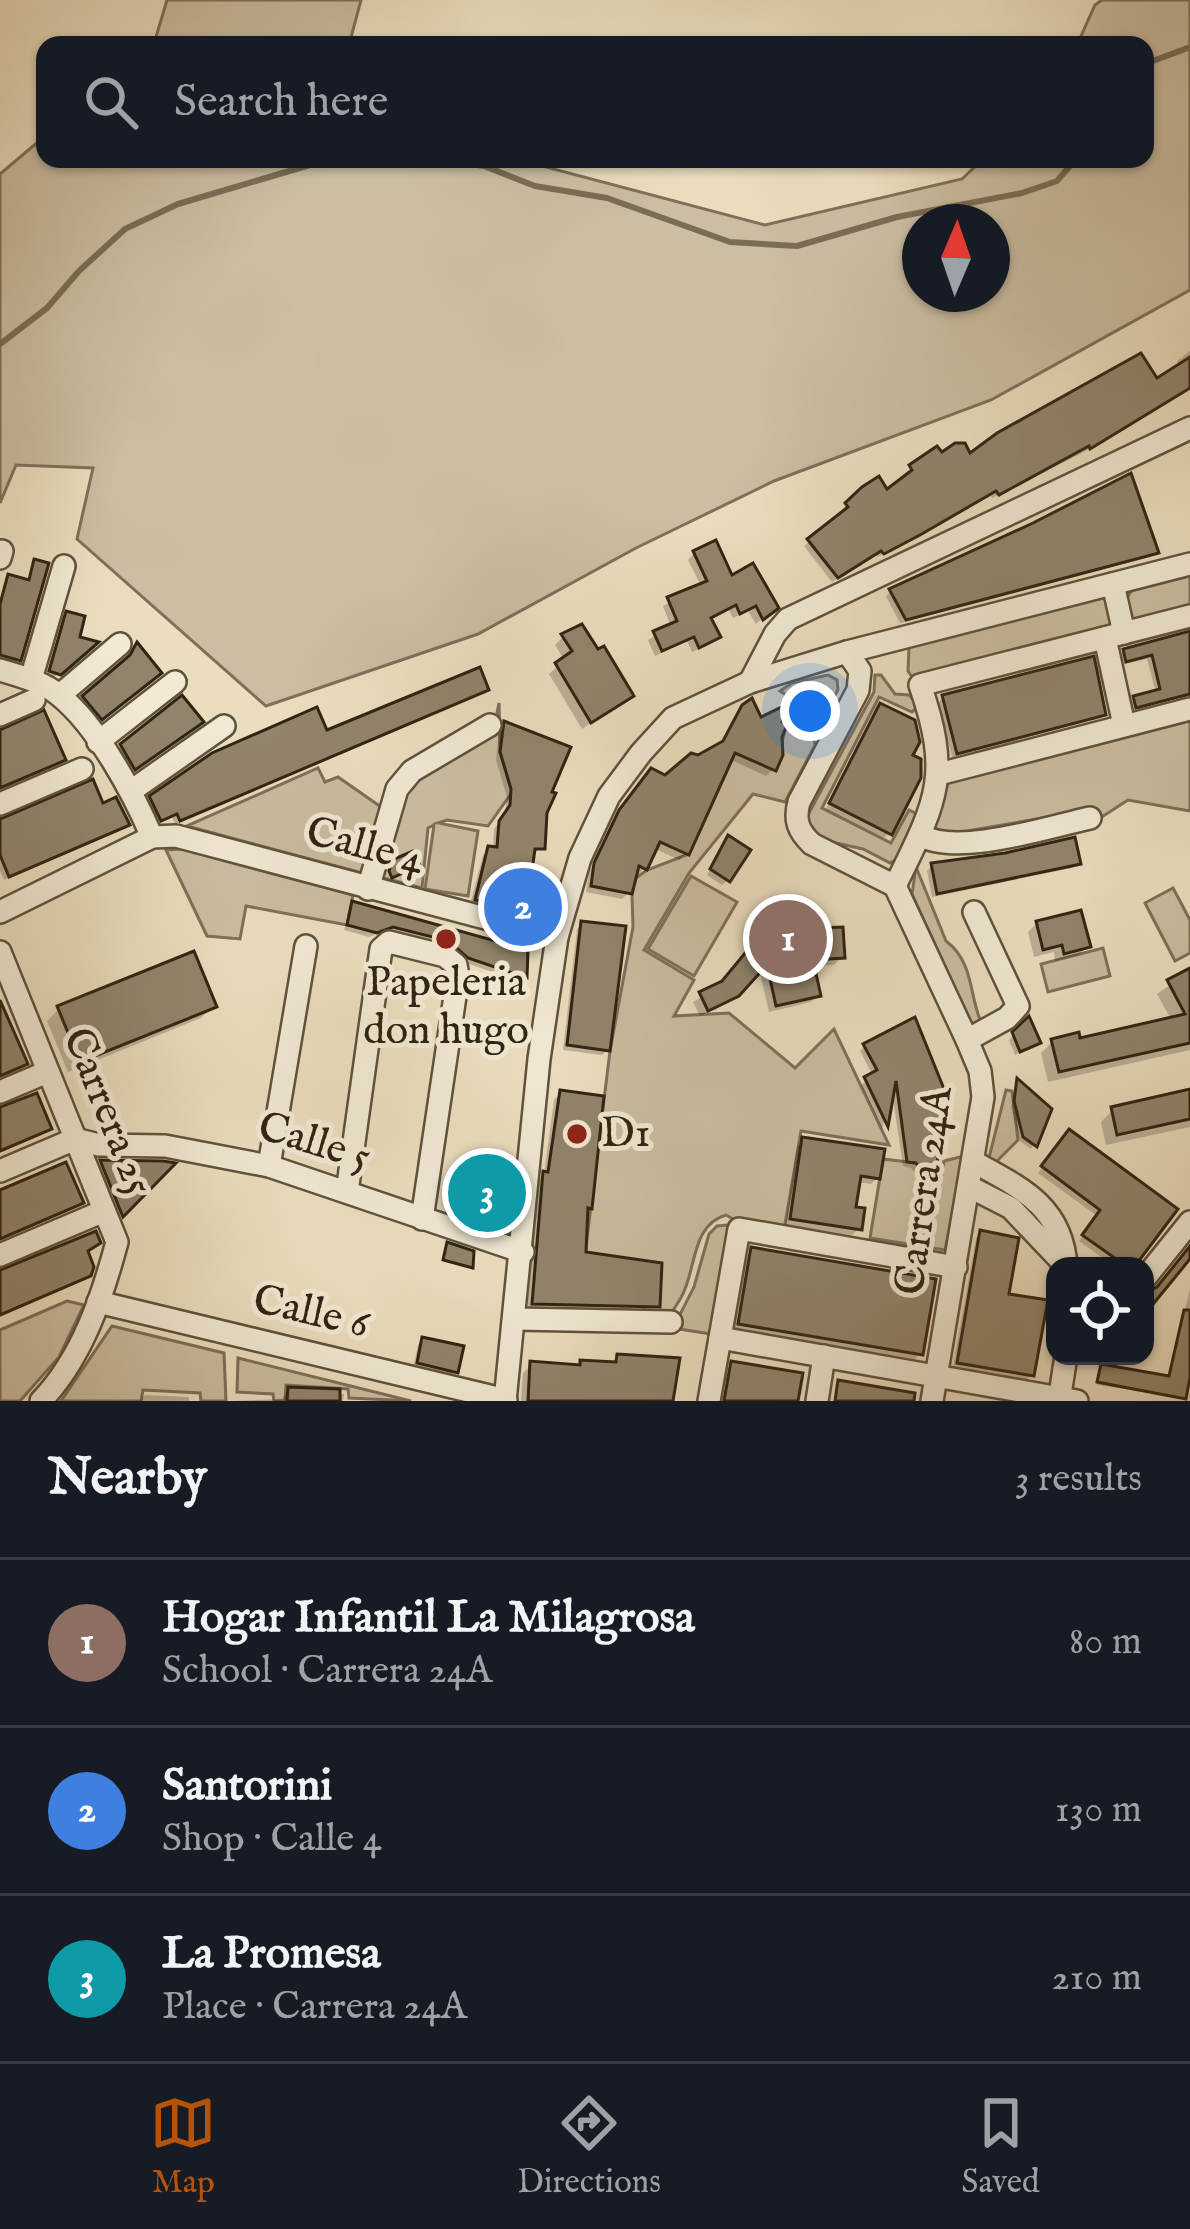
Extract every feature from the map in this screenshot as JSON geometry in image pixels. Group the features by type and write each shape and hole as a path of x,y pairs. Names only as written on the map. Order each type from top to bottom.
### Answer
{"street":[{"path":"750,682 788,619 1190,428"},
{"path":"506,1400 539,1059 557,937 580,858 609,796 641,753 673,718 750,682 1190,564"},
{"path":"0,715 32,690 64,566"},
{"path":"1112,584 1124,725"},
{"path":"848,652 860,671 858,689 795,814 800,833 812,844 895,886 936,798 939,774 935,727 920,685 1190,616"},
{"path":"60,695 120,644"},
{"path":"0,670 32,690 60,695 131,790 152,837 1,914"},
{"path":"98,742 175,682"},
{"path":"939,774 1190,709"},
{"path":"368,889 397,789 412,771 490,724"},
{"path":"131,790 224,726"},
{"path":"0,804 82,769"},
{"path":"920,835 930,841 963,843 1090,818"},
{"name":"Calle 4","path":"152,837 176,836 557,937"},
{"name":"Carrera 24A","path":"895,886 980,1071 983,1097 932,1401"},
{"path":"967,1040 1002,1022 1018,1006 974,912"},
{"path":"347,1192 382,949 389,942 445,956 456,965 458,976 422,1219"},
{"path":"269,1166 306,946"},
{"name":"Carrera 25","path":"0,952 10,1005 47,1072 118,1242 98,1302 67,1369 41,1401"},
{"path":"0,1092 47,1072"},
{"path":"0,1171 75,1139"},
{"name":"Calle 5","path":"75,1139 99,1145 165,1146 269,1166 523,1252"},
{"path":"970,1187 1011,1208 1066,1266 1065,1243 1057,1222 1020,1187 974,1162"},
{"path":"0,1255 104,1210"},
{"path":"1154,1267 1190,1222"},
{"path":"710,1401 739,1229 956,1267"},
{"name":"Calle 6","path":"98,1302 506,1400"},
{"path":"516,1319 671,1322"},
{"path":"720,1338 1066,1400 1066,1365"},
{"path":"817,1401 824,1356"}],"shaded area":[{"path":"167,0 361,0 351,36 156,36"},
{"path":"1102,0 1190,0 1190,290 991,400 774,481 636,548 478,634 266,706 77,539 93,468 16,465 0,503 0,174 36,144 36,168 550,168 765,225 962,179 974,168 1154,168 1154,36 1081,36"},
{"path":"1190,575 1190,609 1130,623 1124,603 1132,590"},
{"path":"1102,597 1111,612 1109,629 914,680 908,671 909,646"},
{"path":"828,675 837,680 838,690 813,733 815,745 785,802 753,794 689,873 644,950 694,980 674,1016 729,1013 795,1068 834,1029 889,1145 801,1131 784,1230 740,1223 726,1215 716,1220 702,1235 684,1292 670,1315 642,1313 661,1263 585,1255 636,878 689,854 735,753 776,770 787,725 783,723 794,700 780,691 792,683"},
{"path":"875,675 881,675 895,694 909,695 919,706 912,712 879,697 822,808 891,843 909,810 919,815 900,857 890,863 863,849 818,839 805,827 874,692"},
{"path":"499,703 500,752 513,791 488,826 438,823 478,831 468,896 425,889 434,825 428,828 422,888 380,877 405,792 420,776 494,728"},
{"path":"1190,716 1190,811 1128,800 1097,820 1095,809 938,836 933,833 948,783 965,772"},
{"path":"318,768 325,782 338,777 381,807 366,874 187,826"},
{"path":"183,849 353,895 347,925 246,906 240,939 207,936 166,850"},
{"path":"916,867 946,941 962,959 981,1022 972,1025 912,894"},
{"path":"691,876 737,902 694,976 648,949"},
{"path":"1173,888 1190,920 1190,953 1175,961 1145,903"},
{"path":"1103,948 1110,976 1048,992 1041,964"},
{"path":"1006,1090 1012,1091 1018,1140 995,1163 989,1158"},
{"path":"964,1156 945,1250 870,1238 883,1159 916,1163 925,1175 941,1179 944,1161"},
{"path":"727,1225 733,1230 711,1334 673,1328 694,1287 709,1234"},
{"path":"67,1301 84,1305 59,1357 20,1401 0,1401 0,1330"},
{"path":"112,1326 224,1353 226,1401 201,1401 200,1393 143,1390 141,1401 61,1401"},
{"path":"238,1358 411,1401 349,1398 348,1389 286,1385 285,1401 274,1401 273,1394 237,1392"}],"building":[{"path":"1141,353 1157,378 1190,357 1190,388 1090,449 999,495 996,491 838,578 807,539 879,476 887,489 912,470 909,465 937,446 942,452 955,443 965,443 970,453 997,433"},
{"path":"1131,473 1159,553 906,620 889,589"},
{"path":"716,540 732,575 753,563 779,608 763,620 756,606 740,614 736,605 711,618 721,637 699,648 694,637 662,651 653,631 677,621 667,597 707,581 693,551"},
{"path":"34,559 49,563 21,661 0,655 0,604 8,574 29,580"},
{"path":"66,611 85,616 80,637 99,642 61,675 49,671"},
{"path":"582,624 598,649 604,646 634,696 591,723 555,663 572,651 561,634"},
{"path":"1190,631 1190,694 1136,708 1133,696 1160,689 1152,655 1126,662 1123,649"},
{"path":"137,642 162,673 102,720 82,696 130,655"},
{"path":"1094,656 1106,715 957,754 942,695"},
{"path":"480,667 489,690 180,821 177,814 161,821 149,796 212,753 317,707 327,730"},
{"path":"182,695 204,722 135,770 120,744"},
{"path":"752,698 761,717 794,701 782,722 787,725 776,771 735,753 689,855 660,842 647,870 639,866 632,894 591,886 594,863 619,810 651,768 665,775 691,753 698,755 723,741 742,705"},
{"path":"880,703 915,720 920,742 913,755 921,759 921,778 892,835 829,803"},
{"path":"44,710 66,760 0,788 0,730"},
{"path":"504,721 571,747 552,792 556,793 547,813 545,849 535,849 526,913 475,900 488,846 497,847 499,821 510,805 511,789 500,752"},
{"path":"93,779 103,803 116,797 130,825 9,877 0,855 0,819"},
{"path":"728,835 751,850 730,882 710,869"},
{"path":"1075,837 1081,864 937,894 931,863"},
{"path":"413,851 420,865 392,878 392,860"},
{"path":"352,901 528,950 527,978 468,958 449,941 393,927 377,933 347,925"},
{"path":"1081,910 1091,947 1064,954 1062,945 1043,950 1036,921"},
{"path":"779,912 818,928 843,927 845,958 813,960 821,996 776,1006 767,965 739,996 708,1011 699,992 722,981"},
{"path":"581,921 626,926 610,1051 567,1045"},
{"path":"194,951 217,1007 80,1062 57,1006"},
{"path":"1190,968 1190,1043 1059,1072 1051,1039 1079,1032 1080,1038 1185,1014 1167,980"},
{"path":"0,1000 28,1064 0,1076"},
{"path":"1029,1016 1041,1043 1020,1052 1012,1032"},
{"path":"915,1017 946,1094 934,1188 916,1163 907,1162 896,1081 888,1127 864,1077 877,1070 863,1044"},
{"path":"1017,1078 1052,1109 1037,1147 1023,1137 1014,1101"},
{"path":"1190,1089 1190,1119 1117,1135 1111,1107"},
{"path":"560,1090 604,1096 586,1252 662,1263 660,1307 532,1304 543,1171 548,1172"},
{"path":"37,1093 52,1129 0,1151 0,1107"},
{"path":"1069,1129 1178,1209 1142,1257 1113,1257 1082,1235 1100,1210 1041,1166"},
{"path":"802,1137 885,1149 880,1179 861,1176 856,1207 865,1208 862,1230 790,1219"},
{"path":"100,1160 163,1161 176,1163 123,1217"},
{"path":"66,1162 84,1203 0,1239 0,1190"},
{"path":"475,1163 510,1170 498,1224 464,1216"},
{"path":"980,1230 1019,1238 1009,1294 1046,1300 1034,1376 957,1363"},
{"path":"96,1231 101,1243 88,1251 94,1267 91,1276 0,1315 0,1270"},
{"path":"447,1242 474,1251 473,1268 443,1260"},
{"path":"1190,1246 1190,1259 1154,1303 1157,1287"},
{"path":"751,1247 936,1279 923,1355 738,1324"},
{"path":"1184,1310 1190,1310 1186,1399 1097,1382 1101,1365 1169,1376"},
{"path":"422,1337 464,1346 458,1373 417,1363"},
{"path":"617,1354 680,1358 673,1401 528,1401 530,1361 580,1365 580,1360 616,1362"},
{"path":"731,1361 803,1373 798,1401 724,1401"},
{"path":"838,1380 915,1393 914,1401 835,1401"},
{"path":"288,1387 340,1389 340,1401 287,1401"}],"waterway":[{"path":"1154,61 1190,47"},
{"path":"0,344 47,308 125,229 178,204 300,168"},
{"path":"489,168 535,186 607,198 730,242 797,246 897,217 1022,193 1057,181 1068,168"}],"place":[{"name":"Santorini","path":"523,907"},
{"name":"Papeleria don hugo","path":"446,939"},
{"name":"Hogar Infantil La Milagrosa","path":"788,939"},
{"name":"D1","path":"577,1134"},
{"name":"La Promesa","path":"487,1193"}]}
